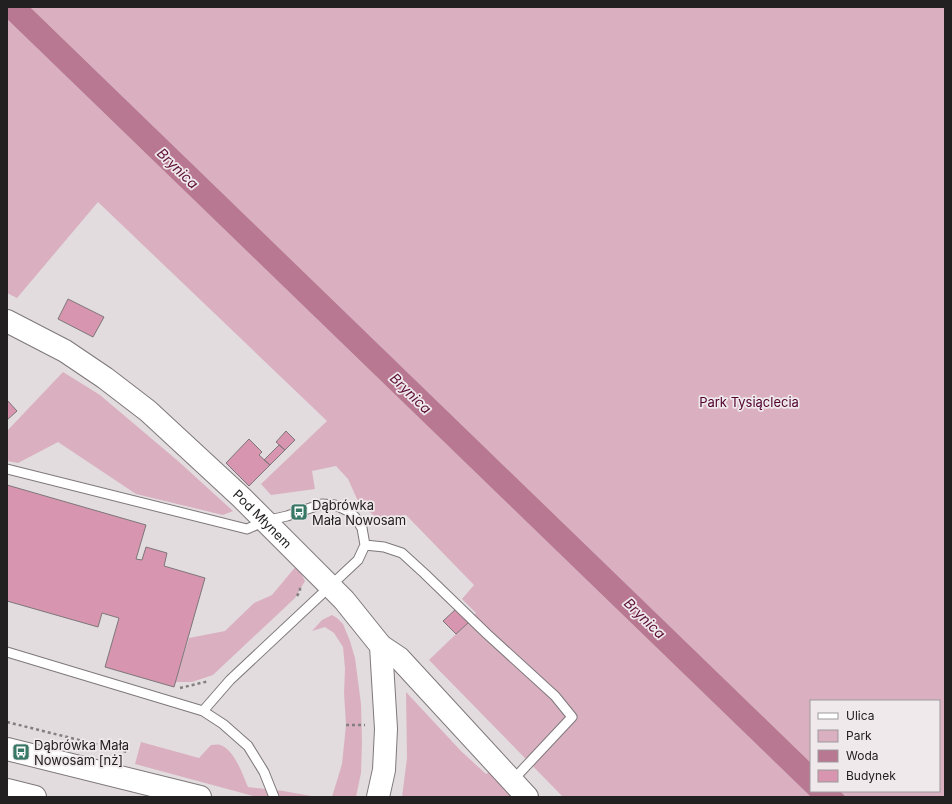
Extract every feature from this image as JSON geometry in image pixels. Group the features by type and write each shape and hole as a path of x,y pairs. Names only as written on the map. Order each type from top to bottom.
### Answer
{"main road":[{"name":"Pod Młynem","path":"7,321 65,351 105,378 148,411 265,520 344,600 381,646 399,658 527,797"},
{"path":"378,797 384,770 386,729 381,646"},
{"path":"7,749 200,797"},
{"path":"7,790 35,797"}],"lane":[{"path":"7,469 247,529 265,520 287,516 322,504 335,505 348,511 356,517 362,528 364,545 358,560 230,680 203,711"},
{"path":"364,545 384,547 402,553 555,696 572,717 512,781"},
{"path":"7,652 203,711 223,724 248,746 264,772 274,797"}],"path":[{"path":"7,722 127,752"},
{"path":"346,725 370,725"}],"green space":[{"name":"Park Tysiąclecia","path":"30,7 945,7 945,797 846,797 841,792 940,792 940,700 810,700 810,762"},
{"path":"7,19 811,797 563,797 429,660 476,613 462,599 474,585 406,515 378,520 357,499 348,479 336,466 312,471 315,489 271,495 261,484 327,421 98,202 17,298 7,293"},
{"path":"63,372 100,395 178,461 233,511 223,515 136,494 58,442 18,463 7,461 7,431"},
{"path":"297,565 305,581 295,598 213,675 192,682 175,682 189,638 225,631 254,603 272,595"},
{"path":"332,615 343,624 355,658 361,704 362,743 361,773 356,797 332,797 342,764 346,725 343,647 334,633 325,627 312,631 322,620"},
{"path":"406,692 461,751 486,774 490,771 515,797 402,797 407,758"},
{"path":"141,742 199,758 211,745 219,745 225,747 234,757 241,769 248,787 317,797 257,797 135,764"}],"water":[{"name":"Brynica","path":"7,7 30,7 810,762 810,792 841,792 846,797 811,797 7,19"}],"building":[{"path":"68,299 104,317 93,337 58,319"},
{"path":"7,400 17,411 7,420"},
{"path":"286,431 295,440 285,450 276,442"},
{"path":"249,439 262,452 259,455 270,465 249,486 226,463"},
{"path":"279,445 285,450 270,465 264,460"},
{"path":"7,485 146,525 136,559 142,560 146,547 167,553 164,566 205,578 174,687 105,667 119,618 102,613 98,627 7,601"},
{"path":"456,609 469,622 456,634 443,621"}],"place":[{"name":"Dąbrówka Mała Nowosam","path":"299,512"},
{"name":"Dąbrówka Mała Nowosam [nż]","path":"21,752"}]}
